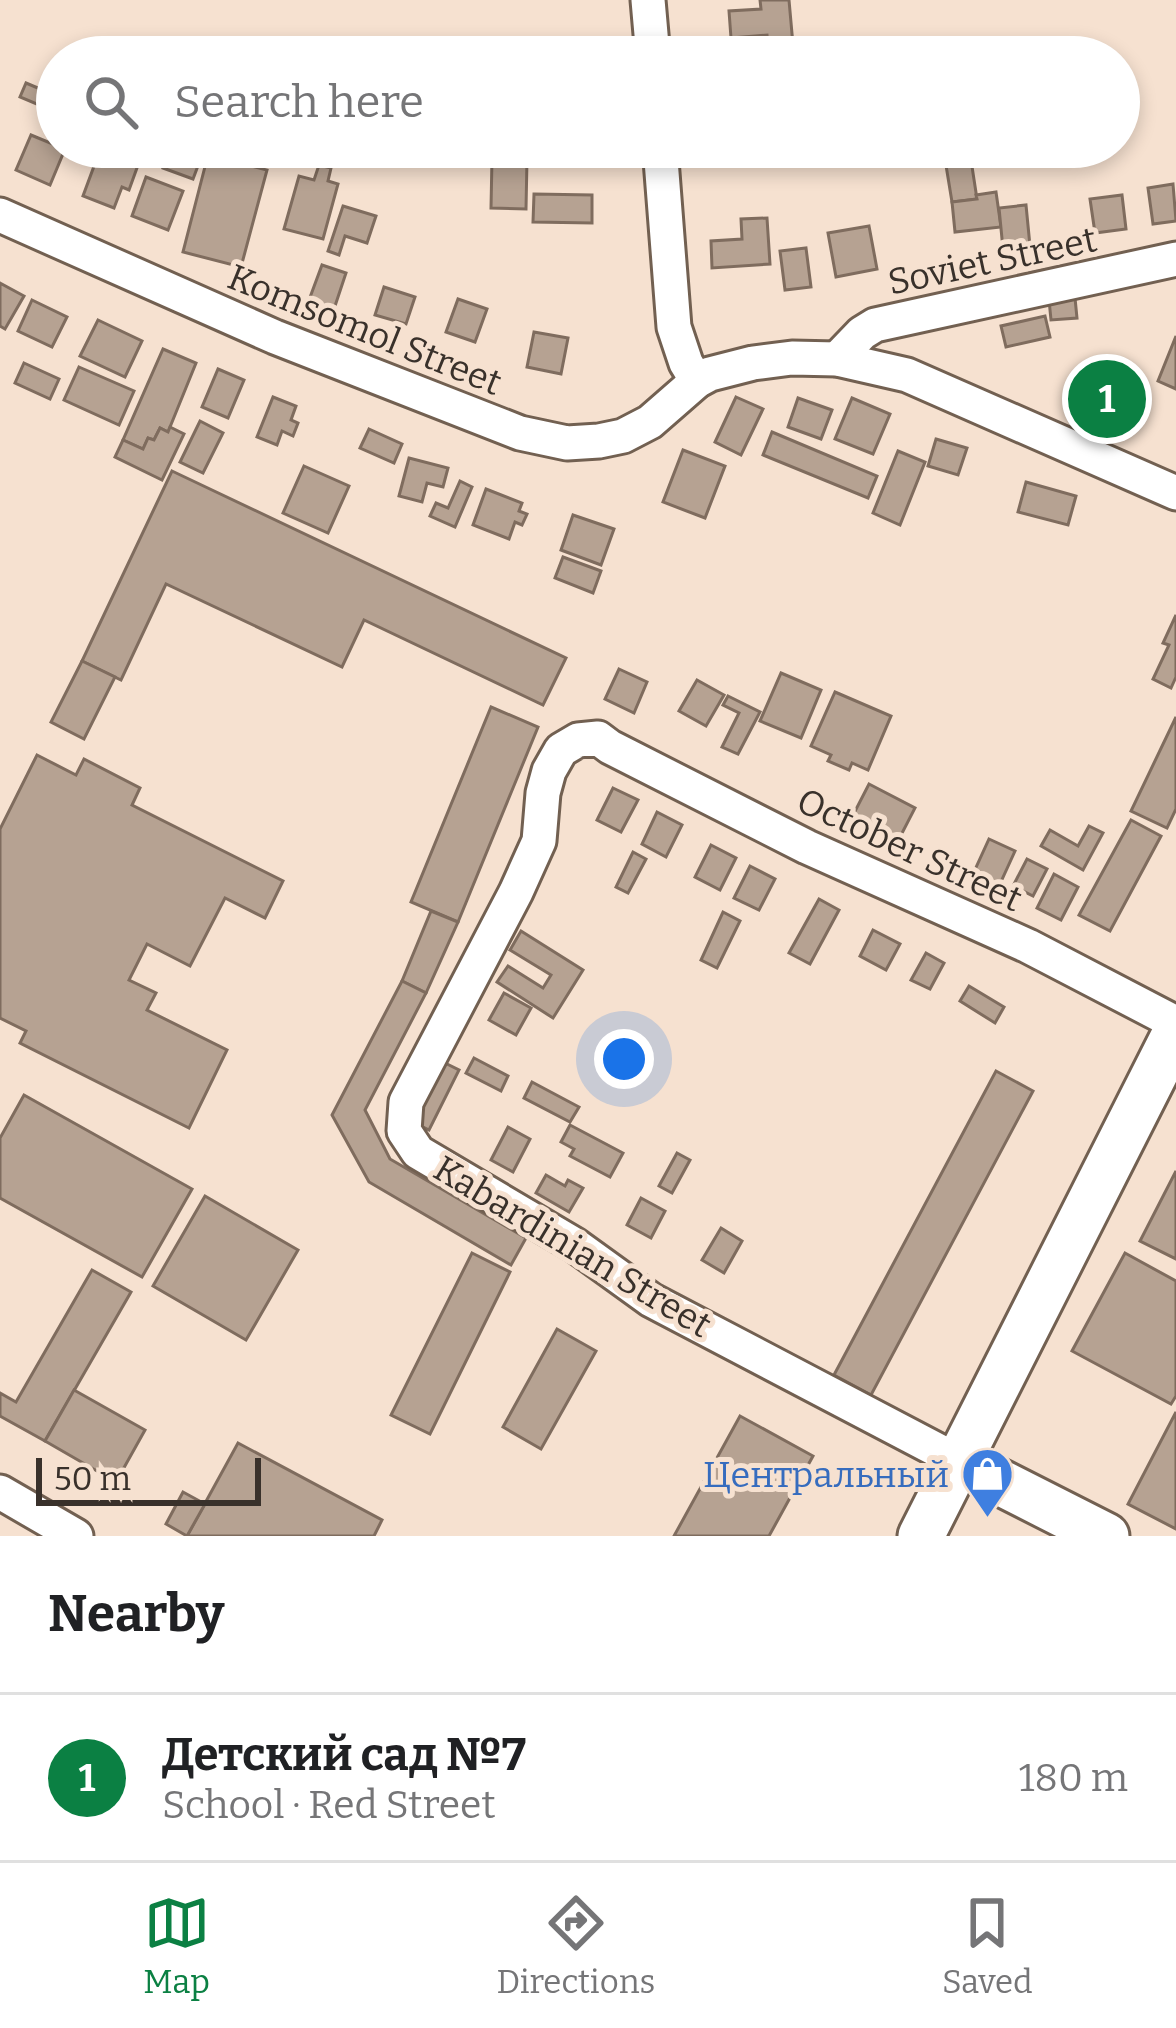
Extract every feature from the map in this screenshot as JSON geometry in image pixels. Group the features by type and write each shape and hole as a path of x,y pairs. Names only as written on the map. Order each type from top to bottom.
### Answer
{"street":[{"path":"648,0 651,36"},
{"path":"662,168 674,327 697,381 753,363 837,358 907,375 1176,493"},
{"name":"Komsomol Street","path":"0,215 275,338 520,433 584,443 623,436 650,422 697,381"},
{"name":"Soviet Street","path":"837,358 874,326 1176,259"},
{"name":"Kabardinian Street","path":"610,747 598,738 578,740 561,750 549,771 539,841 406,1102 404,1131 418,1152 574,1245 651,1300 1106,1536"},
{"name":"October Street","path":"610,747 807,847 1028,946 1176,1028"},
{"path":"921,1536 1176,1028"},
{"path":"0,1492 76,1536"}],"building":[{"path":"760,0 789,0 792,36 731,36 729,11 761,9"},
{"path":"26,83 36,87 36,104 20,97"},
{"path":"31,135 36,137 36,168 57,168 50,185 16,170"},
{"path":"93,168 137,168 129,190 122,187 114,208 83,196"},
{"path":"163,168 197,168 193,179"},
{"path":"205,168 267,170 241,267 183,252"},
{"path":"318,168 331,168 328,181 338,184 323,239 284,229 299,176 314,180"},
{"path":"492,168 527,168 526,209 491,208"},
{"path":"946,168 972,168 977,199 952,202"},
{"path":"146,177 183,191 168,230 132,216"},
{"path":"1173,184 1176,221 1153,224 1148,188"},
{"path":"996,192 1001,227 955,232 952,202"},
{"path":"534,194 592,195 592,223 533,222"},
{"path":"1122,195 1126,229 1095,233 1090,199"},
{"path":"1026,205 1030,246 1003,249 999,208"},
{"path":"343,206 376,216 367,243 345,236 339,255 328,251"},
{"path":"767,218 770,264 712,268 711,241 742,239 741,219"},
{"path":"869,226 877,269 836,277 828,233"},
{"path":"806,248 811,287 785,290 780,251"},
{"path":"322,265 346,273 334,309 309,300"},
{"path":"0,283 24,296 5,329 0,326"},
{"path":"384,287 415,297 406,324 375,315"},
{"path":"1075,298 1077,318 1051,320 1049,300"},
{"path":"458,299 487,309 475,342 446,332"},
{"path":"32,300 67,317 52,347 18,331"},
{"path":"1045,316 1050,337 1006,347 1001,326"},
{"path":"98,320 142,341 125,377 80,356"},
{"path":"534,332 568,338 561,374 527,367"},
{"path":"1176,336 1176,389 1158,381"},
{"path":"163,349 196,363 168,432 160,428 143,449 123,440"},
{"path":"24,363 59,379 50,399 15,383"},
{"path":"79,367 134,391 119,425 64,400"},
{"path":"218,369 244,380 228,418 202,407"},
{"path":"273,397 296,406 291,420 298,423 293,436 282,431 277,445 257,437"},
{"path":"736,397 763,409 741,455 715,442"},
{"path":"798,398 832,410 821,439 788,427"},
{"path":"852,398 890,414 873,454 835,439"},
{"path":"200,421 223,433 203,473 180,462"},
{"path":"170,427 184,434 162,480 115,457 123,440 143,449 160,428 168,432"},
{"path":"369,429 402,444 394,463 360,448"},
{"path":"772,432 877,476 868,498 763,455"},
{"path":"936,439 967,448 958,475 928,466"},
{"path":"683,450 725,466 705,518 663,502"},
{"path":"898,451 925,462 900,525 873,513"},
{"path":"409,458 448,468 443,487 427,483 422,502 399,496"},
{"path":"304,466 349,486 328,533 283,513"},
{"path":"172,471 566,658 543,705 364,620 342,667 166,584 121,680 82,661"},
{"path":"460,481 472,487 455,527 430,516 436,503 448,508"},
{"path":"1026,482 1076,496 1068,525 1018,512"},
{"path":"486,489 522,503 519,511 527,514 522,525 515,522 509,539 473,525"},
{"path":"573,515 614,529 601,565 561,550"},
{"path":"563,557 601,571 593,593 555,578"},
{"path":"1176,615 1176,677 1171,688 1153,679"},
{"path":"82,661 115,677 84,739 51,722"},
{"path":"619,669 647,682 634,713 605,699"},
{"path":"781,673 821,690 801,738 760,721"},
{"path":"697,680 724,695 706,726 679,711"},
{"path":"835,692 891,716 868,770 852,763 849,770 828,761 831,755 811,746"},
{"path":"728,696 760,712 738,754 722,747 739,713 723,705"},
{"path":"491,707 538,727 458,922 411,902"},
{"path":"1176,717 1176,809 1167,828 1131,811"},
{"path":"37,755 76,775 84,759 140,788 132,805 283,881 265,918 225,898 190,966 147,944 129,980 156,993 147,1010 227,1050 189,1128 20,1043 26,1031 0,1018 0,829"},
{"path":"869,784 915,808 898,841 852,817"},
{"path":"613,788 638,800 621,832 597,820"},
{"path":"657,812 682,825 666,857 642,844"},
{"path":"1131,820 1161,836 1110,931 1079,915"},
{"path":"1089,826 1103,833 1083,870 1041,846 1050,830 1078,846"},
{"path":"989,839 1015,851 999,886 973,874"},
{"path":"711,845 736,858 720,890 695,877"},
{"path":"633,852 646,859 628,893 616,887"},
{"path":"1027,859 1047,869 1033,896 1013,886"},
{"path":"750,866 775,879 759,910 734,898"},
{"path":"1054,874 1078,887 1061,920 1037,908"},
{"path":"819,899 839,910 810,964 789,953"},
{"path":"431,911 458,922 426,993 402,981"},
{"path":"723,912 740,921 717,968 701,960"},
{"path":"873,930 900,944 886,970 860,956"},
{"path":"521,931 583,970 553,1018 497,982 508,966 543,988 551,975 510,950"},
{"path":"926,953 944,963 930,989 911,980"},
{"path":"402,981 426,993 365,1110 390,1159 526,1238 511,1265 369,1182 332,1115"},
{"path":"969,986 1004,1007 995,1023 960,1001"},
{"path":"504,993 531,1008 516,1035 489,1020"},
{"path":"474,1058 508,1076 501,1091 466,1073"},
{"path":"441,1061 459,1070 429,1130 411,1121"},
{"path":"996,1071 1033,1091 871,1395 834,1375"},
{"path":"532,1082 579,1107 570,1122 524,1098"},
{"path":"24,1095 192,1189 142,1277 0,1198 0,1138"},
{"path":"570,1125 623,1153 610,1177 570,1156 574,1149 561,1142"},
{"path":"508,1127 530,1139 513,1172 491,1160"},
{"path":"677,1153 690,1160 672,1193 659,1186"},
{"path":"1176,1171 1176,1259 1140,1241"},
{"path":"546,1175 565,1186 568,1180 583,1188 569,1212 536,1193"},
{"path":"205,1196 298,1250 246,1340 153,1286"},
{"path":"641,1198 665,1211 651,1238 627,1225"},
{"path":"721,1228 742,1241 724,1273 702,1260"},
{"path":"472,1253 510,1272 430,1434 391,1415"},
{"path":"1125,1253 1176,1281 1176,1396 1171,1404 1072,1351"},
{"path":"92,1270 131,1292 45,1441 0,1416 0,1393 16,1402"},
{"path":"557,1329 596,1351 541,1449 503,1427"},
{"path":"74,1390 145,1430 116,1482 45,1441"},
{"path":"1176,1412 1176,1529 1128,1504"},
{"path":"740,1416 813,1456 769,1536 674,1536"},
{"path":"238,1443 382,1520 374,1536 187,1536"},
{"path":"183,1492 205,1504 187,1536 166,1524"}],"place":[{"name":"Детский сад №7","path":"1107,399"},
{"name":"Центральный","path":"988,1520"}]}
